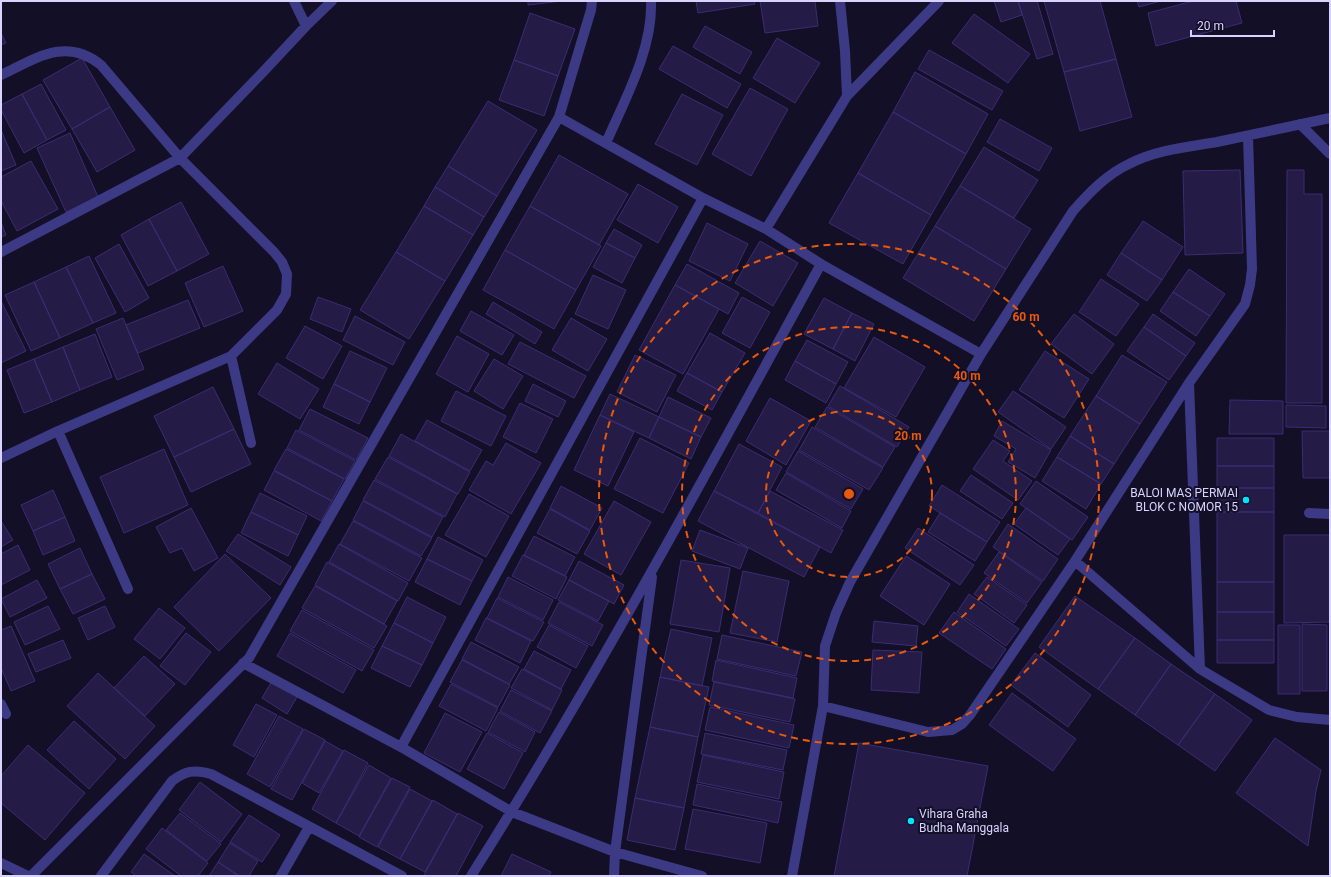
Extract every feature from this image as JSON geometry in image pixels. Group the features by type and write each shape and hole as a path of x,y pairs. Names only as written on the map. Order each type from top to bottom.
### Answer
{"street":[{"path":"294,1 306,26"},
{"path":"1,252 180,158 306,26 332,1"},
{"path":"31,876 248,658 559,117 591,10 592,1"},
{"path":"606,143 639,67 649,33 651,1"},
{"path":"841,1 847,96"},
{"path":"766,230 847,96 939,1"},
{"path":"1,75 45,54 57,51 71,51 93,58 101,65 180,158 274,252 282,262 287,274 286,294 277,310 231,356 58,431 1,458"},
{"path":"559,117 703,198 766,230 821,264 981,354"},
{"path":"792,876 823,706 825,646 839,607 850,582 981,354 1073,211 1090,193 1127,165 1147,155 1248,136 1330,118"},
{"path":"1300,124 1330,154"},
{"path":"823,706 928,732 952,730 962,724 970,715 1075,561 1190,383 1245,304 1252,270 1248,136"},
{"path":"400,747 703,198"},
{"path":"471,876 512,812 652,573 821,264"},
{"path":"231,356 251,443"},
{"path":"1190,383 1200,669"},
{"path":"58,431 128,589"},
{"path":"1309,513 1330,514"},
{"path":"1075,561 1200,669 1269,710 1297,717 1330,720"},
{"path":"614,876 652,573"},
{"path":"243,663 400,747 512,812 616,852 702,876"},
{"path":"1,704 6,714"},
{"path":"101,876 172,781 180,775 191,771 202,771 211,774 402,876"},
{"path":"281,876 309,827"},
{"path":"1,863 28,876"}],"building":[{"path":"528,1 562,1 528,5"},
{"path":"696,1 754,1 755,4 698,13"},
{"path":"760,1 815,1 818,26 765,33"},
{"path":"994,1 1018,1 1022,15 1001,22"},
{"path":"1018,1 1037,1 1053,54 1037,59"},
{"path":"1044,1 1100,1 1116,59 1064,72"},
{"path":"1137,1 1161,1 1139,7"},
{"path":"1193,1 1236,1 1242,23 1156,46 1148,13"},
{"path":"530,13 575,29 558,76 514,60"},
{"path":"974,14 1030,54 1008,83 952,43"},
{"path":"705,26 752,52 740,74 693,47"},
{"path":"1,33 6,43 1,45"},
{"path":"777,38 820,63 795,103 753,78"},
{"path":"673,46 741,84 727,108 659,69"},
{"path":"929,50 1003,91 992,110 918,69"},
{"path":"82,58 110,107 72,129 43,80"},
{"path":"1116,59 1132,117 1080,131 1064,72"},
{"path":"514,60 558,76 544,116 499,100"},
{"path":"915,72 988,114 966,154 893,112"},
{"path":"41,84 66,130 47,140 22,94"},
{"path":"750,88 788,109 751,176 712,154"},
{"path":"22,94 47,140 24,153 1,110 1,105"},
{"path":"682,94 723,115 697,165 655,144"},
{"path":"488,101 537,130 497,196 448,166"},
{"path":"110,107 135,150 97,172 72,129"},
{"path":"893,112 966,154 931,215 858,173"},
{"path":"1000,119 1052,148 1039,171 987,142"},
{"path":"1,130 16,165 1,171"},
{"path":"70,133 98,197 66,212 37,148"},
{"path":"984,147 1038,180 1014,218 960,186"},
{"path":"559,155 628,194 599,245 530,206"},
{"path":"31,161 58,209 17,231 1,201 1,177"},
{"path":"448,166 497,196 484,217 435,187"},
{"path":"1240,170 1243,253 1185,255 1183,171"},
{"path":"1287,170 1304,170 1304,194 1322,194 1322,403 1286,403"},
{"path":"858,173 931,215 903,264 829,223"},
{"path":"638,184 678,207 658,243 617,220"},
{"path":"960,186 1031,229 1006,269 935,226"},
{"path":"435,187 484,217 473,235 424,206"},
{"path":"181,202 209,254 177,271 149,219"},
{"path":"424,206 473,235 445,281 396,252"},
{"path":"530,206 601,246 576,290 505,250"},
{"path":"149,219 177,271 148,286 121,235"},
{"path":"1143,221 1183,247 1162,280 1121,253"},
{"path":"1,222 6,235 1,237"},
{"path":"707,223 748,244 730,281 689,261"},
{"path":"935,226 1006,269 974,321 903,278"},
{"path":"614,229 642,245 635,258 606,243"},
{"path":"760,241 798,263 773,306 735,283"},
{"path":"606,243 635,258 622,283 593,267"},
{"path":"119,244 149,298 125,312 95,258"},
{"path":"505,250 576,290 554,329 483,290"},
{"path":"396,252 445,281 409,339 360,310"},
{"path":"1121,253 1162,280 1147,301 1107,275"},
{"path":"89,256 116,313 93,323 66,267"},
{"path":"687,264 739,293 728,314 675,285"},
{"path":"223,266 243,311 204,327 185,283"},
{"path":"66,267 93,323 60,338 34,282"},
{"path":"1189,269 1225,294 1210,316 1173,292"},
{"path":"593,275 626,290 608,329 575,314"},
{"path":"1101,279 1139,304 1116,336 1079,312"},
{"path":"34,282 60,338 31,351 5,295"},
{"path":"675,285 719,309 683,374 639,350"},
{"path":"1173,292 1210,316 1196,336 1160,311"},
{"path":"318,297 351,309 342,332 310,319"},
{"path":"742,297 770,312 750,348 722,333"},
{"path":"824,298 852,313 833,349 804,334"},
{"path":"188,300 200,328 138,353 126,325"},
{"path":"1,301 26,351 1,363"},
{"path":"493,302 542,332 535,344 486,314"},
{"path":"471,311 514,335 502,355 460,331"},
{"path":"852,313 874,324 855,361 833,349"},
{"path":"1074,314 1114,344 1092,374 1051,344"},
{"path":"1153,314 1195,343 1186,356 1144,327"},
{"path":"355,316 405,342 393,365 343,340"},
{"path":"123,318 144,369 117,380 96,329"},
{"path":"571,318 607,339 588,371 552,350"},
{"path":"305,326 342,346 323,379 286,358"},
{"path":"1144,327 1186,356 1169,380 1127,351"},
{"path":"710,333 745,353 722,392 687,373"},
{"path":"95,334 112,377 80,390 63,347"},
{"path":"457,336 489,354 468,392 436,374"},
{"path":"874,337 925,367 896,417 844,388"},
{"path":"807,340 848,362 836,384 795,361"},
{"path":"520,342 586,376 574,398 508,364"},
{"path":"63,347 80,390 52,402 34,359"},
{"path":"350,351 387,368 370,402 334,384"},
{"path":"1045,351 1089,379 1064,418 1019,390"},
{"path":"635,355 676,375 657,412 617,392"},
{"path":"1122,355 1167,382 1140,424 1096,396"},
{"path":"34,359 52,402 24,413 7,370"},
{"path":"494,359 523,376 503,409 474,391"},
{"path":"795,361 836,384 826,403 785,380"},
{"path":"277,363 319,389 300,419 258,394"},
{"path":"687,373 722,392 712,410 677,391"},
{"path":"334,384 370,402 359,424 323,407"},
{"path":"533,384 566,401 558,417 525,401"},
{"path":"840,386 909,427 897,447 828,406"},
{"path":"213,387 234,429 174,457 154,416"},
{"path":"456,391 506,416 491,446 441,421"},
{"path":"1013,391 1066,427 1051,449 998,412"},
{"path":"610,394 659,417 649,438 600,415"},
{"path":"1096,396 1140,424 1114,464 1070,436"},
{"path":"668,397 711,418 701,437 659,417"},
{"path":"770,398 811,421 786,465 746,441"},
{"path":"1230,400 1283,401 1283,434 1229,434"},
{"path":"520,403 553,419 536,453 503,437"},
{"path":"1286,405 1326,406 1326,428 1286,427"},
{"path":"827,407 895,447 883,467 815,427"},
{"path":"310,409 368,438 356,460 299,430"},
{"path":"600,415 634,432 608,486 574,470"},
{"path":"659,417 701,437 691,459 649,438"},
{"path":"427,420 482,450 470,471 415,441"},
{"path":"1002,421 1051,450 1035,478 1008,462 1016,449 994,436"},
{"path":"812,427 883,468 869,490 799,450"},
{"path":"234,429 251,464 191,492 174,457"},
{"path":"296,430 355,461 345,479 287,448"},
{"path":"1302,431 1330,431 1330,478 1303,478"},
{"path":"401,434 470,472 458,494 389,456"},
{"path":"1070,436 1114,464 1101,484 1057,457"},
{"path":"640,438 689,463 663,513 614,489"},
{"path":"1217,438 1274,438 1274,466 1217,466"},
{"path":"993,440 1010,451 1003,461 1032,481 1018,500 973,469"},
{"path":"506,443 541,463 511,514 469,490 486,461 493,465"},
{"path":"739,444 782,467 758,513 714,491"},
{"path":"164,449 188,505 124,533 100,477"},
{"path":"286,449 344,479 332,501 274,470"},
{"path":"798,451 863,489 851,509 786,472"},
{"path":"388,457 457,494 445,517 375,479"},
{"path":"1057,457 1101,484 1086,509 1042,481"},
{"path":"1217,466 1274,466 1274,488 1217,488"},
{"path":"274,471 332,501 321,521 264,490"},
{"path":"786,473 851,511 842,528 776,490"},
{"path":"971,475 1013,503 1002,519 960,491"},
{"path":"374,480 443,517 432,537 363,500"},
{"path":"1036,481 1088,517 1072,540 1020,504"},
{"path":"942,485 1000,522 987,542 929,506"},
{"path":"561,486 602,508 590,530 550,508"},
{"name":"BALOI MAS PERMAI BLOK C NOMOR 15","path":"1217,488 1274,488 1274,512 1217,512"},
{"path":"53,490 65,517 33,531 21,505"},
{"path":"714,491 820,547 804,577 698,521"},
{"path":"770,491 843,530 831,553 758,513"},
{"path":"260,493 307,516 298,535 251,512"},
{"path":"469,494 509,516 486,557 445,535"},
{"path":"363,501 432,538 421,556 353,520"},
{"path":"614,501 651,522 621,575 584,554"},
{"path":"191,508 218,558 194,571 182,548 170,553 156,527"},
{"path":"1026,508 1070,539 1058,555 1014,524"},
{"path":"550,509 590,531 577,554 537,533"},
{"path":"251,512 298,535 288,556 241,533"},
{"path":"1217,512 1274,512 1274,582 1217,582"},
{"path":"940,513 987,542 975,561 928,532"},
{"path":"65,517 75,541 43,555 33,531"},
{"path":"1,521 13,540 1,547"},
{"path":"353,521 422,558 409,581 340,544"},
{"path":"1008,524 1058,559 1043,581 993,547"},
{"path":"918,528 974,565 960,585 905,548"},
{"path":"700,530 748,548 740,569 692,551"},
{"path":"238,534 291,567 280,585 226,551"},
{"path":"1284,535 1330,535 1330,622 1284,623"},
{"path":"534,536 575,557 565,576 524,555"},
{"path":"438,537 483,560 472,581 427,559"},
{"path":"339,544 408,583 398,601 329,562"},
{"path":"18,545 30,570 1,585 1,554"},
{"path":"80,548 92,574 60,589 48,564"},
{"path":"999,552 1042,582 1027,603 984,573"},
{"path":"225,554 271,598 219,651 174,607"},
{"path":"523,555 567,577 556,599 512,576"},
{"path":"906,556 950,584 924,625 880,596"},
{"path":"427,559 472,581 460,605 415,582"},
{"path":"681,560 730,568 719,632 670,624"},
{"path":"579,561 624,585 614,604 569,580"},
{"path":"327,562 397,601 384,624 315,585"},
{"path":"743,571 789,581 777,642 730,633"},
{"path":"92,574 105,599 73,614 60,589"},
{"path":"508,577 553,600 543,620 498,597"},
{"path":"987,577 1027,605 1014,623 974,594"},
{"path":"37,580 47,598 10,617 1,599"},
{"path":"569,580 609,601 598,621 558,600"},
{"path":"1217,582 1274,582 1274,612 1217,612"},
{"path":"315,586 387,626 374,648 302,608"},
{"path":"969,594 1019,629 1006,646 957,612"},
{"path":"1075,596 1135,638 1098,689 1039,647"},
{"path":"407,597 446,617 433,643 394,623"},
{"path":"497,598 544,622 533,641 487,618"},
{"path":"559,602 603,625 592,646 548,623"},
{"path":"48,606 60,629 25,645 14,622"},
{"path":"105,606 115,627 88,640 78,618"},
{"path":"159,608 185,628 160,659 134,639"},
{"path":"302,610 374,650 362,671 290,631"},
{"path":"954,612 1006,649 992,669 939,633"},
{"path":"1217,612 1274,612 1274,640 1217,640"},
{"path":"486,618 531,641 520,663 475,640"},
{"path":"874,621 918,626 916,646 872,642"},
{"path":"394,623 433,643 422,665 382,646"},
{"path":"1302,624 1327,625 1327,691 1302,691"},
{"path":"549,625 588,646 576,668 537,647"},
{"path":"1278,625 1300,625 1300,694 1278,694"},
{"path":"11,626 35,681 11,691 1,668 1,630"},
{"path":"671,629 712,638 702,686 660,677"},
{"path":"186,633 211,652 185,685 160,666"},
{"path":"290,633 356,670 343,693 277,656"},
{"path":"722,635 802,652 796,676 717,659"},
{"path":"1135,638 1171,664 1135,715 1098,689"},
{"path":"63,640 71,658 36,672 28,654"},
{"path":"1217,640 1274,640 1274,663 1217,663"},
{"path":"471,642 519,667 509,684 462,659"},
{"path":"382,646 422,665 410,687 371,668"},
{"path":"873,650 922,652 919,693 871,690"},
{"path":"534,651 571,670 561,689 524,669"},
{"path":"1035,653 1091,695 1068,727 1011,685"},
{"path":"144,656 175,684 145,716 114,688"},
{"path":"462,660 510,685 498,707 450,682"},
{"path":"716,660 797,678 793,698 712,681"},
{"path":"1171,664 1215,694 1178,745 1135,715"},
{"path":"522,669 562,690 552,710 511,688"},
{"path":"98,673 155,726 125,759 67,706"},
{"path":"660,677 709,687 698,737 650,727"},
{"path":"272,681 297,697 287,714 262,698"},
{"path":"714,682 795,699 790,722 709,705"},
{"path":"451,684 498,708 486,731 439,706"},
{"path":"511,690 552,711 540,733 500,711"},
{"path":"1012,693 1076,739 1053,771 989,725"},
{"path":"1215,694 1252,720 1215,771 1178,745"},
{"path":"256,704 277,715 254,757 233,745"},
{"path":"710,707 794,725 789,748 705,730"},
{"path":"499,712 535,732 525,752 488,732"},
{"path":"445,713 482,732 460,772 424,753"},
{"path":"279,716 303,729 270,787 247,774"},
{"path":"74,721 116,759 89,789 47,750"},
{"path":"650,727 698,737 684,808 635,798"},
{"path":"304,729 325,740 292,800 271,789"},
{"path":"487,733 523,753 504,789 467,769"},
{"path":"705,733 787,750 783,770 701,754"},
{"path":"1275,738 1321,770 1316,791 1308,846 1236,793"},
{"path":"325,741 343,751 319,793 302,783"},
{"name":"Vihara Graha Budha Manggala","path":"859,743 988,766 967,876 834,876"},
{"path":"28,745 85,793 45,840 1,803 1,776"},
{"path":"344,750 368,763 336,823 312,809"},
{"path":"703,755 784,772 779,799 697,782"},
{"path":"369,765 391,778 359,836 336,823"},
{"path":"392,778 410,787 377,847 359,837"},
{"path":"200,782 242,814 221,842 179,810"},
{"path":"697,784 782,802 778,823 693,805"},
{"path":"410,789 432,801 400,859 378,847"},
{"path":"635,798 684,808 675,850 627,840"},
{"path":"433,800 457,814 425,872 400,859"},
{"path":"693,809 767,823 760,863 685,849"},
{"path":"180,813 221,844 207,861 166,830"},
{"path":"458,813 483,826 456,876 424,875"},
{"path":"249,815 280,835 262,862 230,842"},
{"path":"162,828 208,863 198,876 181,876 146,849"},
{"path":"230,843 258,861 249,876 240,876 218,862"},
{"path":"144,854 175,876 136,876 131,872"},
{"path":"512,854 551,872 549,876 501,876"},
{"path":"218,862 238,876 209,876"}],"place":[{"name":"BALOI MAS PERMAI BLOK C NOMOR 15","path":"1246,500"},
{"name":"Vihara Graha Budha Manggala","path":"911,821"}]}
